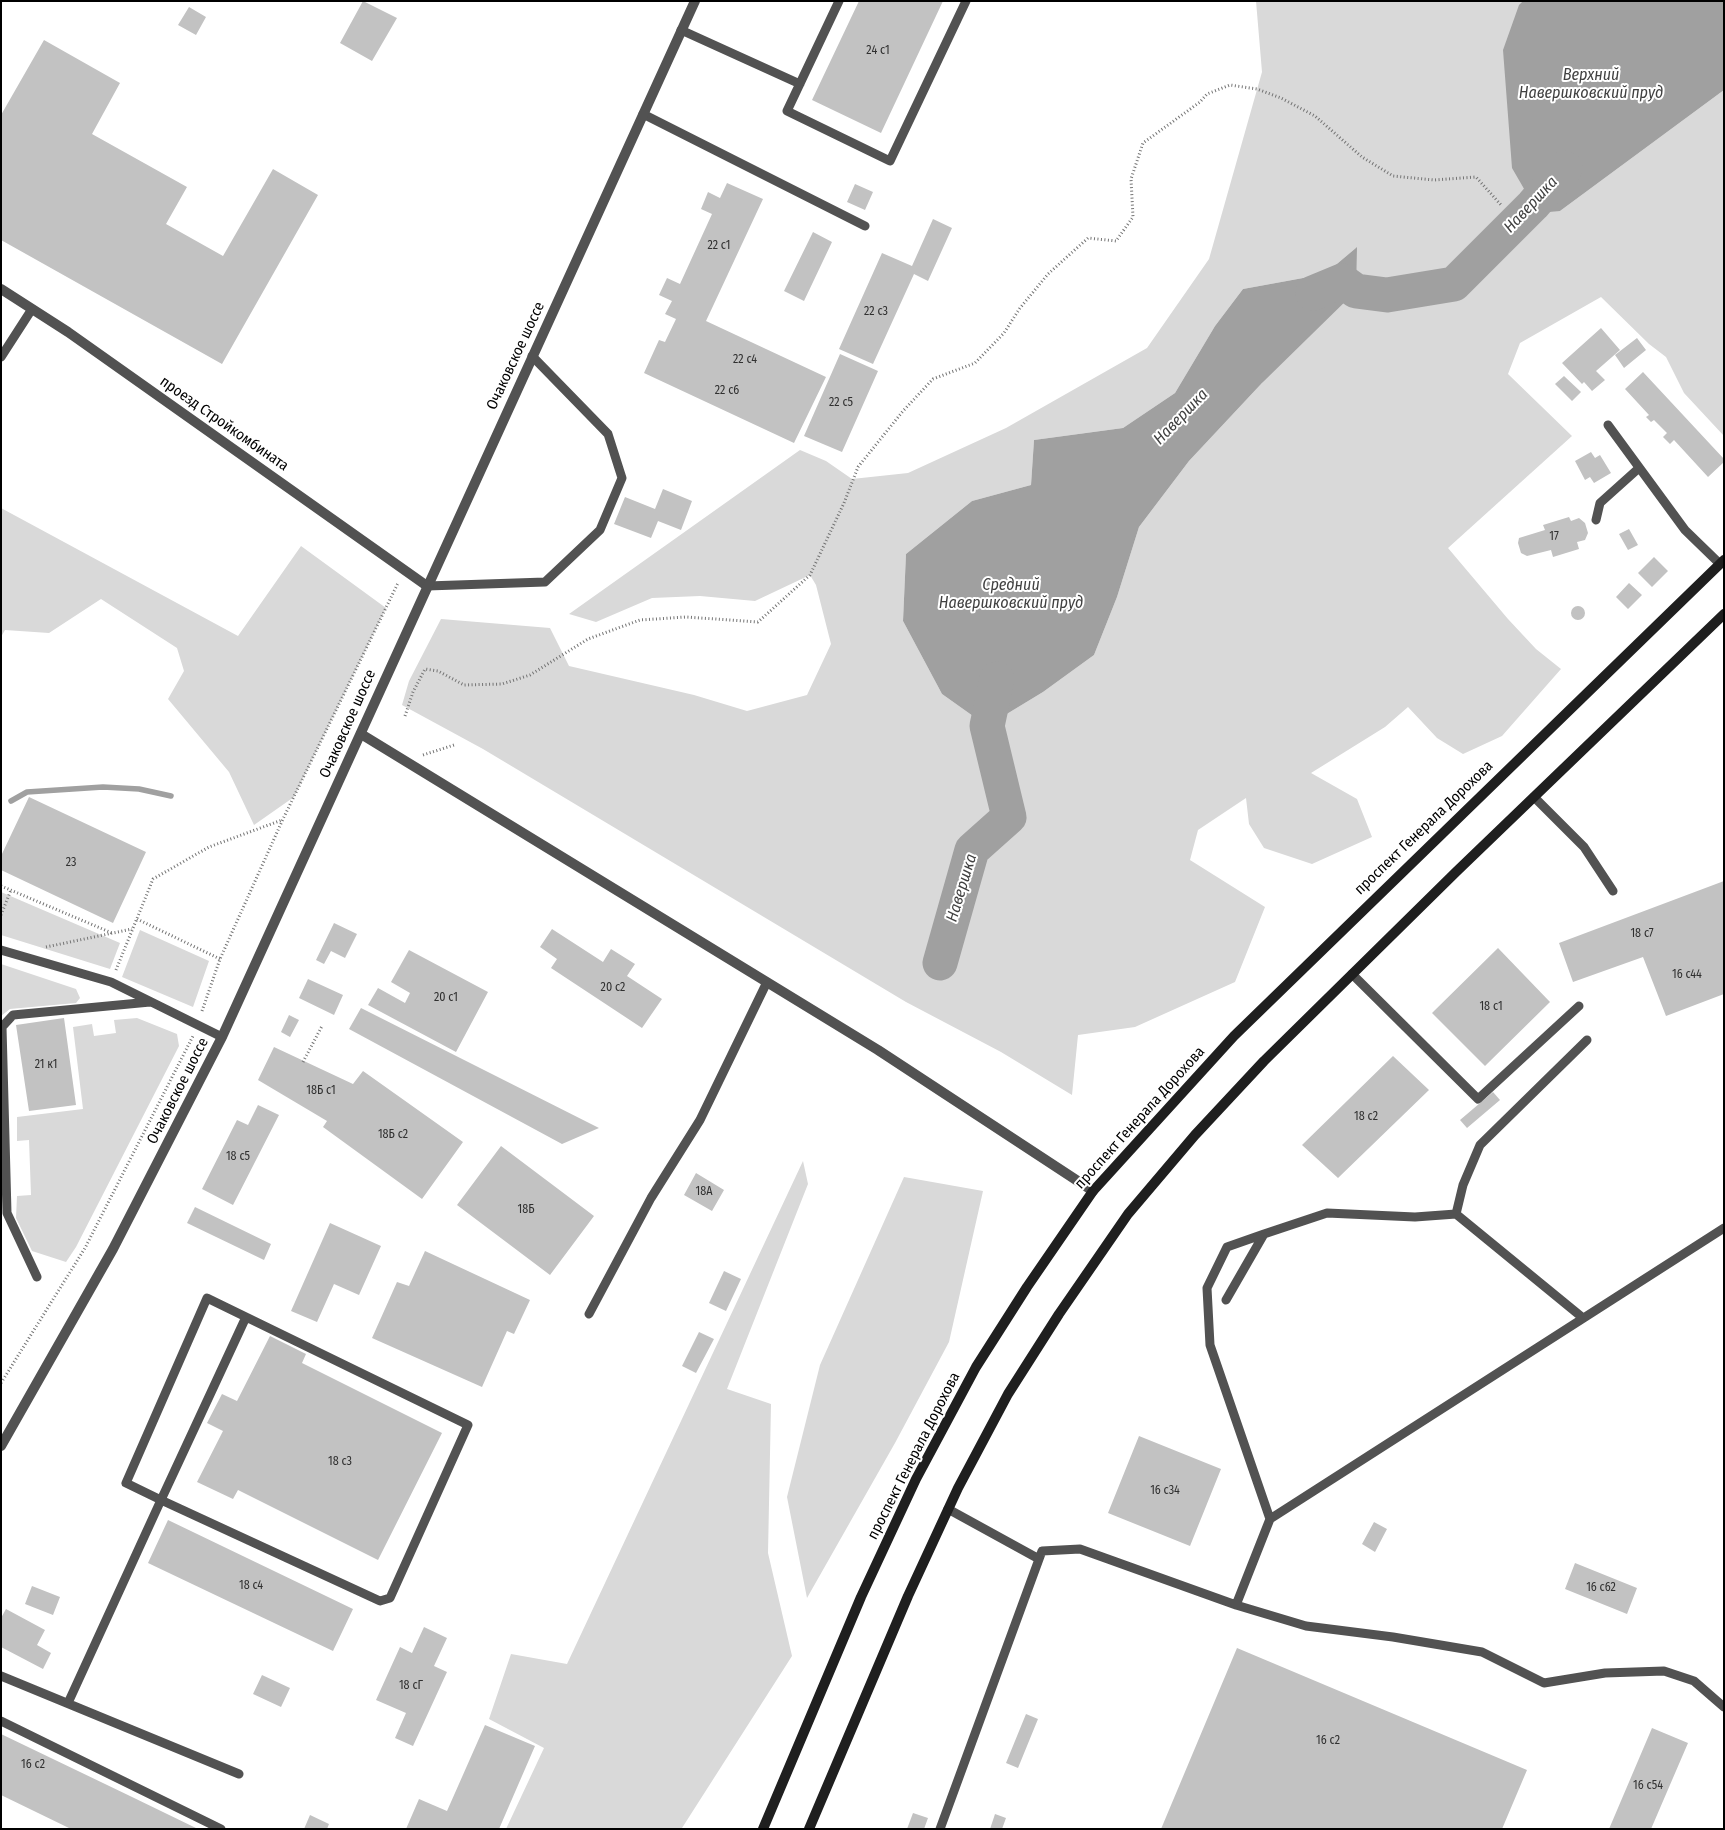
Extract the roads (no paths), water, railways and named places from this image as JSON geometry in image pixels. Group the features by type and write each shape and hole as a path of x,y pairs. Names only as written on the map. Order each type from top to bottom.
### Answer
{"main road":[{"name":"проспект Генерала Дорохова","path":"763,1829 862,1597 916,1479 976,1368 1027,1287 1093,1191 1234,1036 1722,562"},
{"path":"809,1829 908,1596 948,1509 1008,1394 1059,1314 1128,1214 1195,1134 1264,1061 1534,797 1722,619"}],"street":[{"name":"Очаковское шоссе","path":"1,1446 113,1250 222,1037 694,1"},
{"name":"проезд Стройкомбината","path":"1,289 68,332 427,586"},
{"path":"361,734 878,1050 1093,1191"}],"lane":[{"path":"839,1 787,111 890,161 966,1"},
{"path":"681,30 800,84"},
{"path":"643,114 865,226"},
{"path":"1,357 32,309"},
{"path":"427,586 545,582 600,530 622,478 608,434 532,356"},
{"path":"1608,425 1685,530 1722,562"},
{"path":"1596,520 1600,503 1639,468"},
{"path":"1534,797 1584,847 1613,891"},
{"path":"1,950 111,982 222,1037"},
{"path":"1352,974 1478,1099 1579,1006"},
{"path":"589,1314 651,1198 700,1120 767,982"},
{"path":"37,1277 7,1213 2,1027 14,1015 150,1002"},
{"path":"1456,1214 1463,1185 1480,1145 1587,1040"},
{"path":"1270,1519 1210,1344 1207,1288 1227,1247 1328,1213 1415,1217 1456,1214 1583,1318"},
{"path":"1236,1605 1270,1519 1724,1228"},
{"path":"1226,1300 1264,1234"},
{"path":"207,1298 468,1425 390,1598 380,1601 161,1500 126,1483 207,1298"},
{"path":"68,1703 246,1317"},
{"path":"948,1509 1039,1559"},
{"path":"940,1829 1042,1551 1080,1549 1236,1605 1306,1626 1393,1637 1482,1652 1544,1683 1605,1673 1664,1672 1694,1681 1724,1707"},
{"path":"1,1676 239,1774"},
{"path":"1,1721 221,1829"}],"water":[{"name":"Верхний Навершковский пруд","path":"1523,1 1724,1 1724,90 1560,211 1538,213 1512,168 1503,50 1519,5"},
{"name":"Средний Навершковский пруд","path":"1357,247 1356,291 1262,383 1189,461 1139,527 1117,597 1094,655 1043,692 987,726 942,694 903,621 906,554 972,501 1031,485 1034,440 1123,428 1175,393 1215,326 1243,289 1325,274"}],"waterway":[{"name":"Навершка","path":"1313,293 1342,281 1356,291 1387,295 1454,284 1533,205 1565,168"},
{"name":"Навершка","path":"940,963 972,850 1009,817 987,726 997,679"},
{"path":"11,801 27,792 103,787 139,789 171,796"}]}
